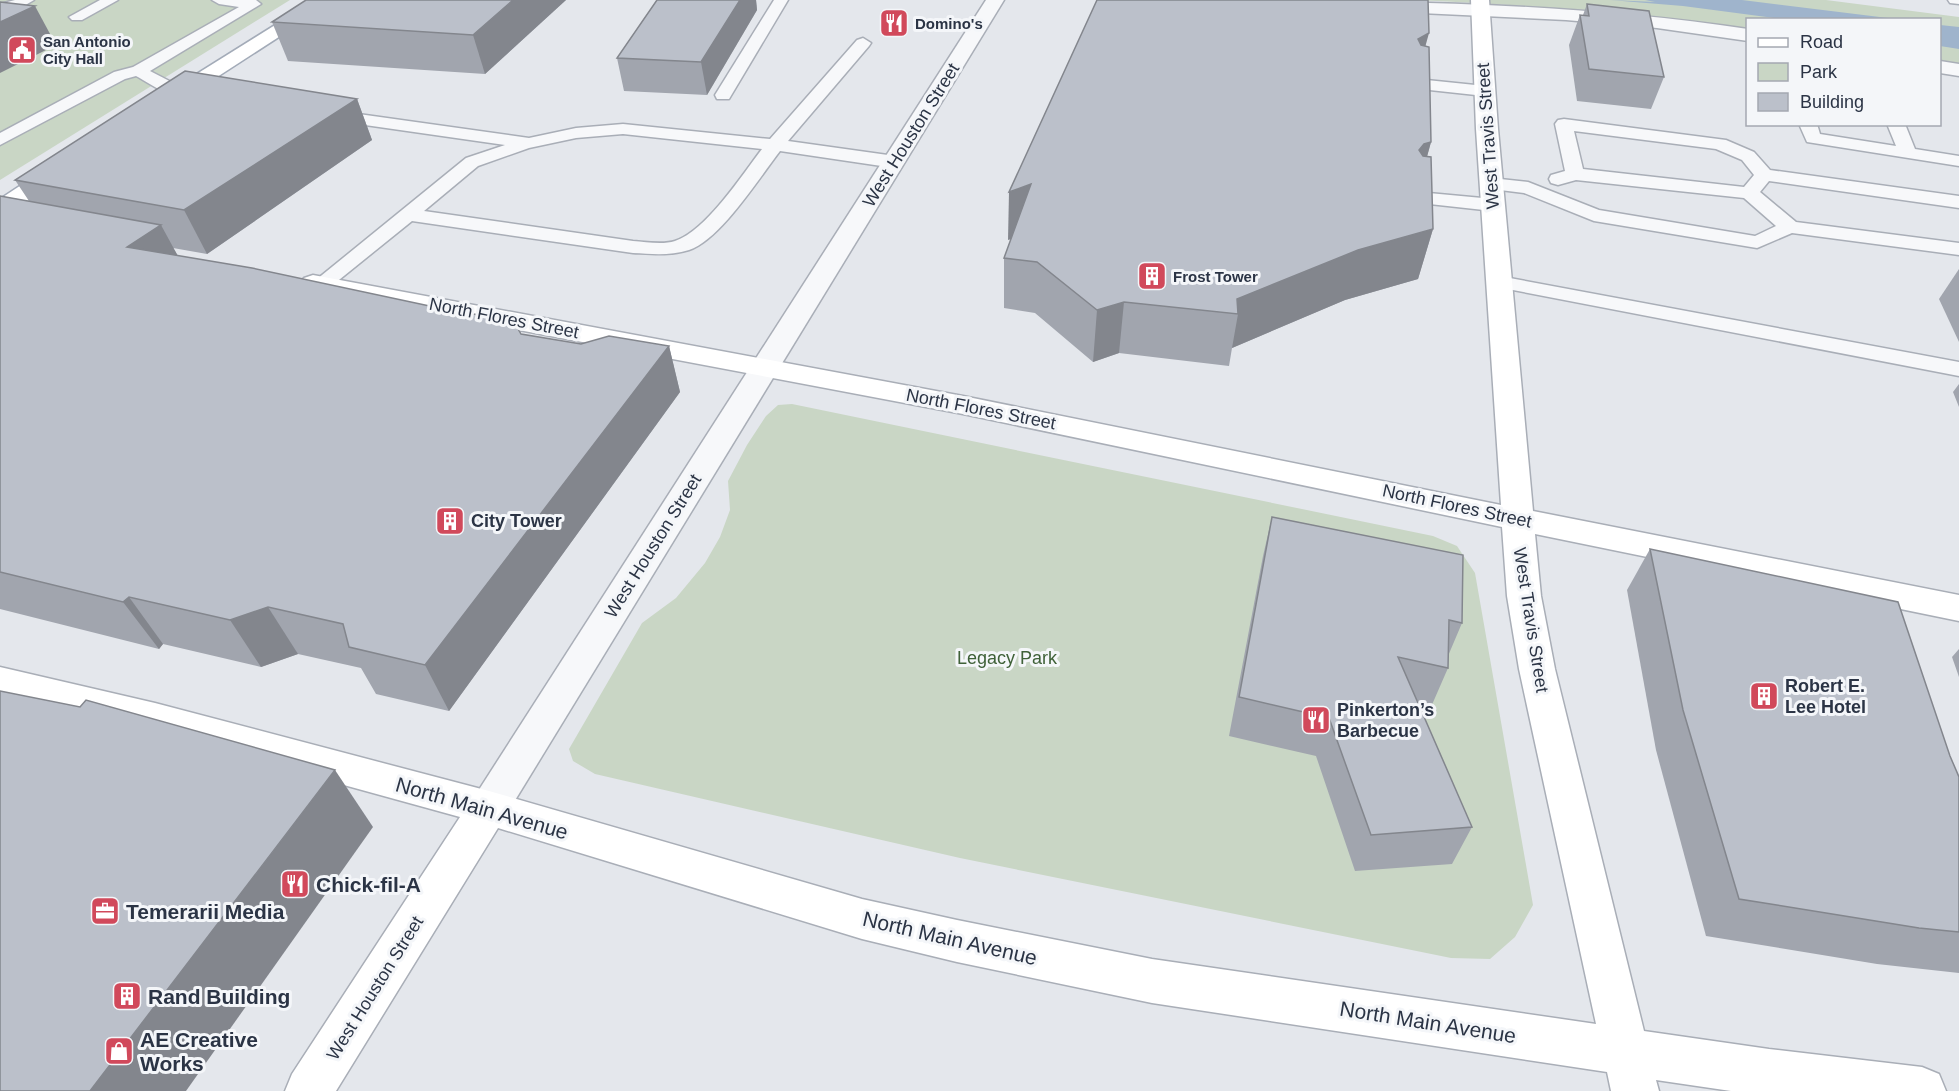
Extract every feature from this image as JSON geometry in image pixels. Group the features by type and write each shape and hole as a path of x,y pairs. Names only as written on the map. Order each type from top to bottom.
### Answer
{"main road":[{"path":"149,112 327,0"},
{"name":"West Travis Street","path":"1480,5 1516,518 1524,596 1537,669 1630,1072"},
{"path":"0,209 79,158"},
{"name":"North Flores Street","path":"287,278 766,367 1959,608"},
{"name":"North Main Avenue","path":"0,681 155,718 489,808 862,919 957,941 1152,981 1630,1072 1769,1074 1922,1091"},
{"name":"West Houston Street","path":"309,1091 489,808"}],"street":[{"name":"West Houston Street","path":"489,808 995,0"},
{"path":"1363,6 1480,5 1637,19 1746,35"},
{"path":"1941,67 1959,70"}],"lane":[{"path":"0,8 12,7 27,0"},
{"path":"77,16 111,0"},
{"path":"219,0 254,4"},
{"path":"0,140 120,75 138,71 254,4 270,0"},
{"path":"723,95 780,0"},
{"path":"407,214 633,247 667,249 684,245 706,232 775,145 863,43"},
{"path":"138,71 179,93 215,98"},
{"path":"1417,84 1485,91"},
{"path":"308,111 529,143"},
{"path":"1575,174 1564,124 1720,144 1748,156 1764,175 1959,202"},
{"path":"1809,126 1813,138 1959,161"},
{"path":"1897,126 1908,154"},
{"path":"322,284 472,162 529,143 576,133 623,129 775,145 895,162"},
{"path":"1418,198 1492,195 1528,188 1575,174 1749,193 1790,227"},
{"path":"1749,193 1764,175"},
{"path":"1528,188 1594,215 1757,242 1790,227 1959,249"},
{"path":"1499,282 1959,369"}],"green space":[{"path":"0,0 290,0 0,180"},
{"path":"1414,0 1826,0 1959,17 1959,64 1941,61 1941,18 1746,18 1746,30 1664,18 1498,4"},
{"name":"Legacy Park","path":"792,404 1433,536 1457,546 1475,573 1533,905 1515,937 1490,959 1451,958 960,858 595,774 573,761 569,749 642,623 676,598 705,563 720,537 730,510 728,481 747,445 766,416 778,405"}],"water":[{"path":"1610,0 1655,2 1645,0 1742,0 1888,18 1774,18 1683,6"},
{"path":"1941,25 1959,27 1959,49 1941,46"}],"building":[{"path":"306,0 513,0 473,35 272,22"},
{"path":"657,0 740,0 701,62 617,58"},
{"path":"1097,0 1428,0 1429,33 1418,39 1421,45 1429,47 1431,142 1424,144 1419,150 1423,156 1431,157 1433,229 1358,250 1237,299 1238,314 1124,302 1097,310 1037,262 1004,258 1031,184 1009,192"},
{"path":"0,2 35,6 0,22"},
{"path":"1587,4 1649,11 1664,77 1589,69 1580,15 1589,16"},
{"path":"185,71 357,99 184,210 15,180"},
{"path":"0,196 161,225 127,247 252,268 453,311 513,320 521,334 581,344 609,336 669,346 425,665 349,647 343,624 268,607 230,620 129,597 123,602 0,572"},
{"name":"Pinkerton’s Barbecue","path":"1272,517 1463,555 1462,623 1449,620 1448,668 1398,657 1472,827 1371,835 1329,718 1239,697"},
{"path":"1650,549 1898,602 1959,777 1959,932 1919,928 1739,899 1683,710"},
{"name":"Rand Building","path":"0,691 80,707 86,700 335,770 90,1091 0,1091"}],"place":[{"name":"Domino's","path":"894,23"},
{"name":"San Antonio City Hall","path":"22,50"},
{"name":"Frost Tower","path":"1152,276"},
{"name":"City Tower","path":"450,521"},
{"name":"Robert E. Lee Hotel","path":"1764,696"},
{"name":"Pinkerton’s Barbecue","path":"1316,720"},
{"name":"Chick-fil-A","path":"295,884"},
{"name":"Temerarii Media","path":"105,911"},
{"name":"Rand Building","path":"127,996"},
{"name":"AE Creative Works","path":"119,1051"}]}
